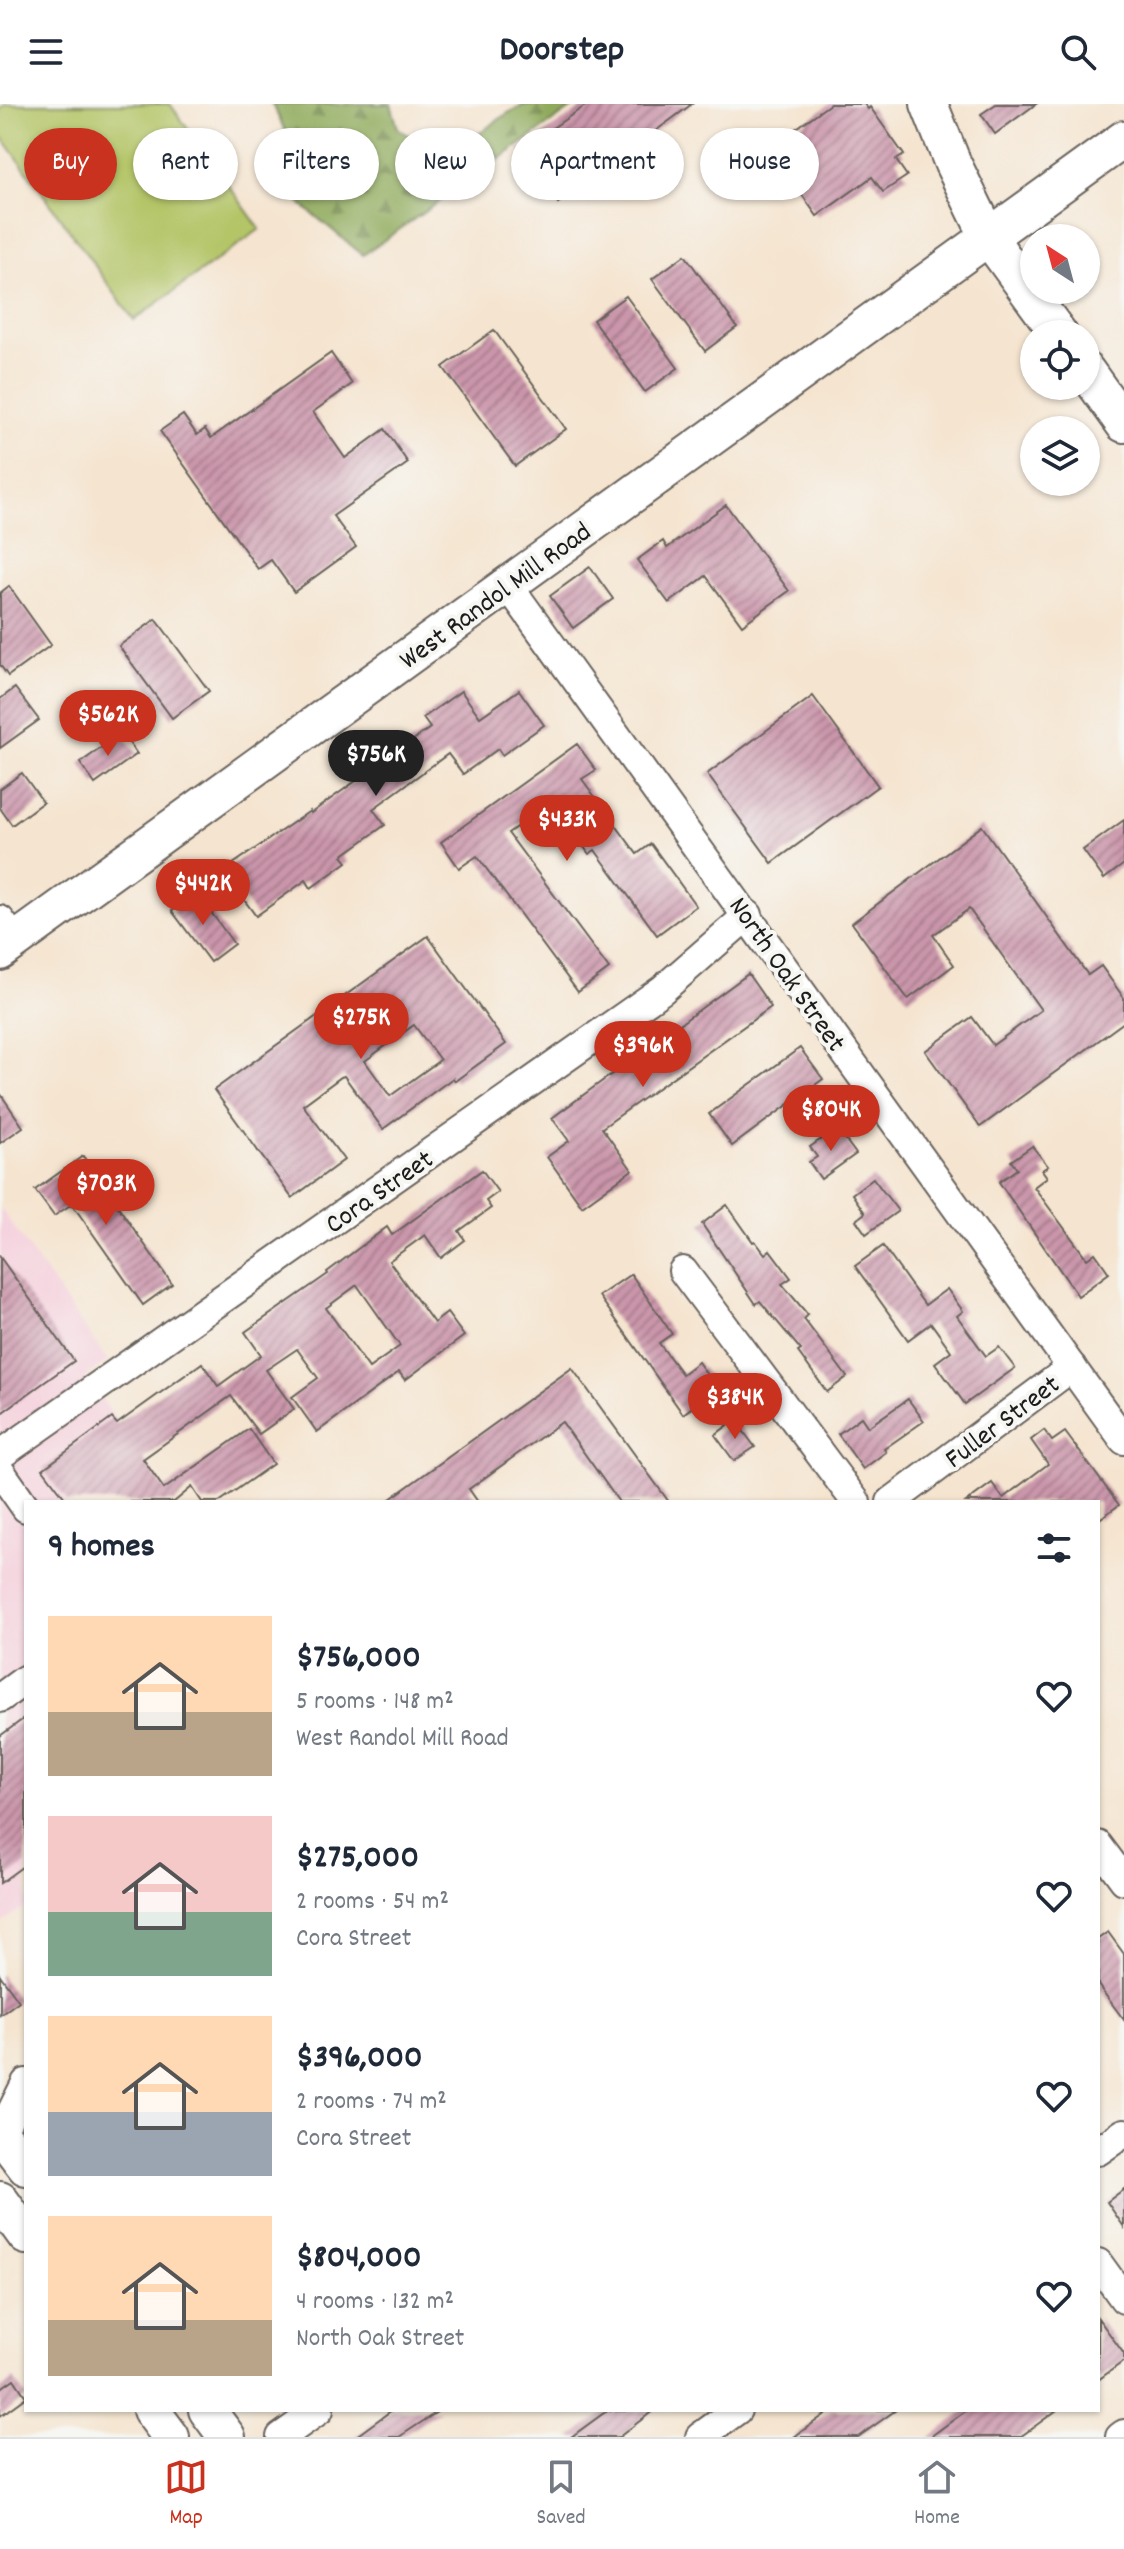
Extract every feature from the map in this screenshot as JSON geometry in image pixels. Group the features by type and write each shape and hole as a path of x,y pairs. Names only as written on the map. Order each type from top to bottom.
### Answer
{"main road":[{"path":"929,104 953,164 989,238 1049,320"},
{"name":"West Randol Mill Road","path":"5,938 508,585 1124,139"},
{"path":"1100,391 1124,424"},
{"path":"0,2134 24,2164"},
{"path":"0,2200 24,2233"},
{"path":"152,2412 171,2437"},
{"path":"208,2412 227,2437"}],"street":[{"name":"North Oak Street","path":"508,585 1124,1440"},
{"name":"Cora Street","path":"0,1455 662,990 748,915"},
{"path":"683,1271 855,1500"},
{"name":"Fuller Street","path":"894,1500 1072,1367"},
{"path":"0,1471 24,1505"},
{"path":"0,1698 24,1680"},
{"path":"1100,1848 1124,1880"},
{"path":"0,2134 24,2087"},
{"path":"1100,2150 1124,2133"},
{"path":"1100,2266 1124,2299"},
{"path":"281,2437 316,2412"},
{"path":"700,2437 734,2412"}],"shaded area":[{"path":"0,1208 108,1361 86,1377 172,1500 24,1500 24,1907 0,1924"}],"green space":[{"path":"6,104 170,104 187,128 133,128 133,200 238,198 260,229 134,320 48,200 117,200 117,128 24,128 24,167 0,134 0,109"},
{"path":"272,104 391,104 398,128 395,128 395,200 441,200 363,255 297,200 379,200 379,128 284,128"},
{"path":"526,104 578,104 544,128 511,128 511,151 495,162 495,128 487,128"}],"building":[{"path":"588,104 692,104 660,128 553,128"},
{"path":"830,104 864,104 868,109 870,107 904,155 896,160 907,176 883,192 872,177 817,216 806,200 819,200 819,128 797,128"},
{"path":"996,104 1036,104 995,134 981,114"},
{"path":"685,255 737,327 705,351 652,279"},
{"path":"626,296 678,368 645,392 593,320"},
{"path":"494,330 566,429 515,466 443,367"},
{"path":"331,353 352,384 313,412 345,458 385,429 408,463 333,516 356,547 294,592 271,560 258,569 160,431 183,415 197,435 205,429 211,438"},
{"path":"726,505 789,591 742,625 706,576 669,603 637,560 663,541 667,548"},
{"path":"590,567 613,599 573,628 550,596"},
{"path":"9,586 51,645 8,676 0,665 0,593"},
{"path":"156,619 209,691 172,718 119,646"},
{"path":"15,688 39,720 0,748 0,699"},
{"path":"519,690 544,725 502,755 498,749 463,774 448,754 373,809 385,825 342,856 347,862 311,888 306,880 256,916 223,871 430,728 423,718 461,691 480,717"},
{"path":"813,696 878,786 772,863 707,774"},
{"path":"122,733 137,754 95,784 80,763"},
{"path":"577,744 596,770 582,779 637,854 651,844 696,906 657,935 595,850 589,854 551,802 508,833 609,969 578,992 477,856 459,868 441,842"},
{"path":"22,773 43,802 12,825 0,808 0,789"},
{"path":"1124,820 1124,864 1104,879 1083,850"},
{"path":"982,826 1088,975 1101,966 1124,998 1124,1022 980,1127 925,1051 972,1017 993,1045 1041,1010 969,909 933,935 954,965 908,999 852,923"},
{"path":"197,893 234,944 210,962 172,911"},
{"path":"428,936 506,1044 383,1129 344,1076 341,1077 303,1105 344,1160 292,1198 214,1090","holes":["414,1025 440,1060 390,1096 365,1061"]},
{"path":"748,974 771,1007 602,1128 632,1170 582,1206 547,1157 569,1141 552,1118"},
{"path":"800,1048 823,1079 732,1146 709,1114"},
{"path":"0,1093 23,1127 0,1143"},
{"path":"837,1128 856,1154 821,1179 809,1162 817,1157 810,1147"},
{"path":"1032,1146 1048,1166 1042,1170 1047,1177 1034,1187 1087,1259 1095,1253 1109,1273 1078,1296 999,1182 1017,1169 1011,1161"},
{"path":"83,1156 172,1284 143,1305 72,1204 54,1216 35,1190"},
{"path":"482,1170 498,1192 486,1201 491,1208 459,1231 465,1240 441,1258 425,1235 389,1261 434,1323 447,1313 464,1336 405,1380 399,1372 317,1432 292,1397 318,1378 297,1349 266,1370 294,1409 259,1434 231,1396 143,1459 164,1489 249,1429 273,1464 222,1500 201,1500 192,1487 176,1500 66,1500 43,1469 112,1418 117,1424 202,1363 218,1386 261,1355 245,1332 328,1274 387,1227 392,1235","holes":["357,1285 400,1346 369,1368 326,1308"]},
{"path":"873,1178 898,1211 866,1234 856,1220 865,1213 852,1194"},
{"path":"727,1205 753,1242 765,1254 770,1250 791,1278 782,1284 808,1315 804,1319 847,1377 827,1392 798,1352 801,1350 760,1301 756,1304 702,1224"},
{"path":"883,1246 925,1305 947,1289 963,1311 957,1316 986,1356 999,1347 1015,1368 965,1404 935,1363 951,1351 931,1323 908,1340 855,1266"},
{"path":"0,1257 74,1361 0,1414"},
{"path":"631,1274 672,1334 659,1343 682,1374 698,1362 717,1389 683,1414 599,1296"},
{"path":"572,1368 668,1500 618,1500 562,1422 469,1489 477,1500 389,1500"},
{"path":"908,1399 924,1421 884,1449 886,1452 863,1469 838,1434 861,1417 868,1427"},
{"path":"735,1420 755,1447 734,1461 715,1435"},
{"path":"1044,1430 1052,1441 1065,1432 1119,1505 1100,1519 1100,1500 969,1500 992,1483 1003,1498 1048,1464 1031,1440"},
{"path":"24,1718 24,1865 0,1883 0,1736"},
{"path":"1108,1932 1124,1954 1124,2020 1100,1988 1100,1938"},
{"path":"0,1975 19,2001 0,2015"},
{"path":"1124,2189 1124,2227 1107,2202"},
{"path":"1100,2321 1124,2354 1124,2361 1100,2379"},
{"path":"14,2379 24,2398 0,2416 0,2389"},
{"path":"389,2412 437,2412 399,2437 355,2437"},
{"path":"605,2412 651,2412 619,2437 571,2437"},
{"path":"828,2412 893,2412 858,2437 794,2437"},
{"path":"964,2412 1054,2412 1020,2437 930,2437"}]}
